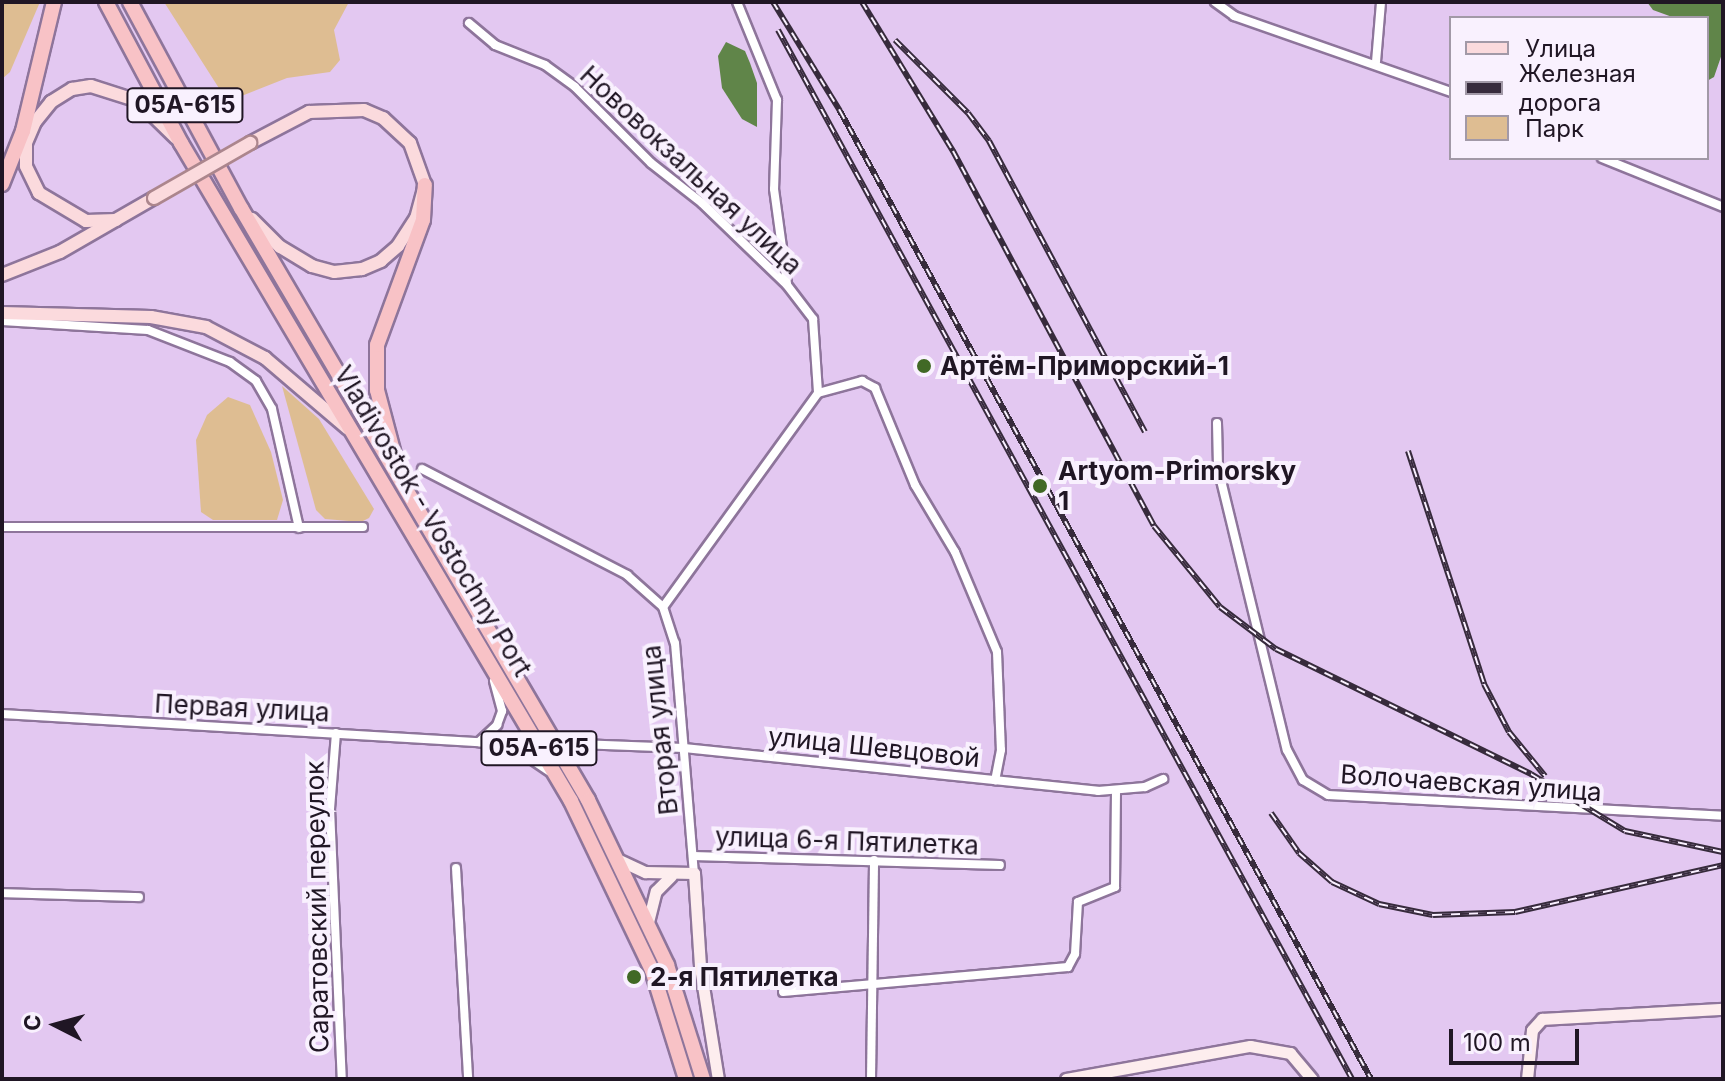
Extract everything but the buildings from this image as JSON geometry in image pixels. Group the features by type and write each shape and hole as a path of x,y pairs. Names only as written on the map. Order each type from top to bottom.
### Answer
{"highway":[{"path":"2,184 23,131 54,2"},
{"name":"Vladivostok - Vostochny Port","path":"106,2 181,143 482,648 555,777 652,970 686,1079"},
{"name":"Vladivostok - Vostochny Port","path":"130,2 241,208 619,860 685,1011 703,1079"},
{"path":"400,478 379,402 377,345 423,220 425,185"}],"main road":[{"path":"116,220 86,221 39,193 26,166 26,143 51,102 72,89 114,90 138,101 181,143"},
{"path":"2,275 60,252 309,112 364,110 383,118 410,143 425,185 416,218 398,246 381,261 362,269 334,272 312,266 280,247 241,208"},
{"path":"2,313 151,317 206,327 265,358 355,436"},
{"path":"619,860 671,876 694,873"},
{"name":"Вторая улица","path":"694,873 700,967 718,1079"},
{"path":"648,922 656,891 671,876"},
{"path":"1527,1079 1532,1030 1542,1019 1723,1009"},
{"path":"1066,1079 1250,1046 1290,1053 1312,1079"}],"street":[{"path":"737,2 777,100 774,189 787,285"},
{"path":"1215,2 1234,16 1376,62 1449,91"},
{"path":"1376,62 1381,2"},
{"name":"Нововокзальная улица","path":"469,23 495,45 545,65 575,87 651,163 702,203 787,285 813,319 818,393"},
{"path":"1607,160 1723,207"},
{"path":"2,321 148,330 230,362 256,381 272,409 299,528"},
{"path":"663,607 818,393 862,381 875,388 915,485 937,516 997,652 1001,750 995,780"},
{"name":"Волочаевская улица","path":"1217,423 1218,468 1287,750 1303,780 1328,795 1723,816"},
{"name":"Вторая улица","path":"422,469 587,553 647,589 663,607 675,643 694,873"},
{"path":"2,527 363,527"},
{"path":"479,742 497,725 502,711 482,648"},
{"name":"Первая улица","path":"2,714 479,742 534,757 555,777"},
{"name":"Саратовский переулок","path":"336,733 330,809 342,1079"},
{"name":"улица Шевцовой","path":"578,744 684,748 1116,792 1163,779"},
{"path":"783,992 1068,967 1075,954 1078,902 1115,887 1116,792"},
{"name":"улица 6-я Пятилетка","path":"693,856 1000,865"},
{"path":"871,1079 874,860"},
{"path":"456,868 468,1079"},
{"path":"2,893 139,897"}],"green space":[{"path":"2,2 40,2 10,72 2,79"},
{"path":"164,2 349,2 334,30 340,60 330,72 287,78 239,97 222,93"},
{"path":"282,386 319,419 374,509 369,518 361,522 325,519 316,510"},
{"path":"228,397 250,405 271,452 283,500 277,520 213,520 201,512 196,440 207,415"}],"shaded area":[{"path":"1647,2 1723,2 1723,51 1714,77 1709,80 1709,16 1670,16 1653,10"},
{"path":"726,42 745,51 750,63 757,83 757,127 742,119 722,88 718,56"}],"railway":[{"path":"773,2 840,111 1371,1079"},
{"path":"862,2 953,151 1154,526 1220,607 1276,649 1531,774 1625,831 1723,852"},
{"path":"778,30 1352,1079"},
{"path":"895,40 968,113 989,141 1145,432"},
{"path":"1408,451 1484,684 1509,732 1545,776"},
{"path":"1271,813 1299,853 1332,882 1379,904 1433,915 1515,912 1723,865"}],"place":[{"name":"Артём-Приморский-1","path":"924,366"},
{"name":"Artyom-Primorsky 1","path":"1040,486"},
{"name":"2-я Пятилетка","path":"634,977"}]}
